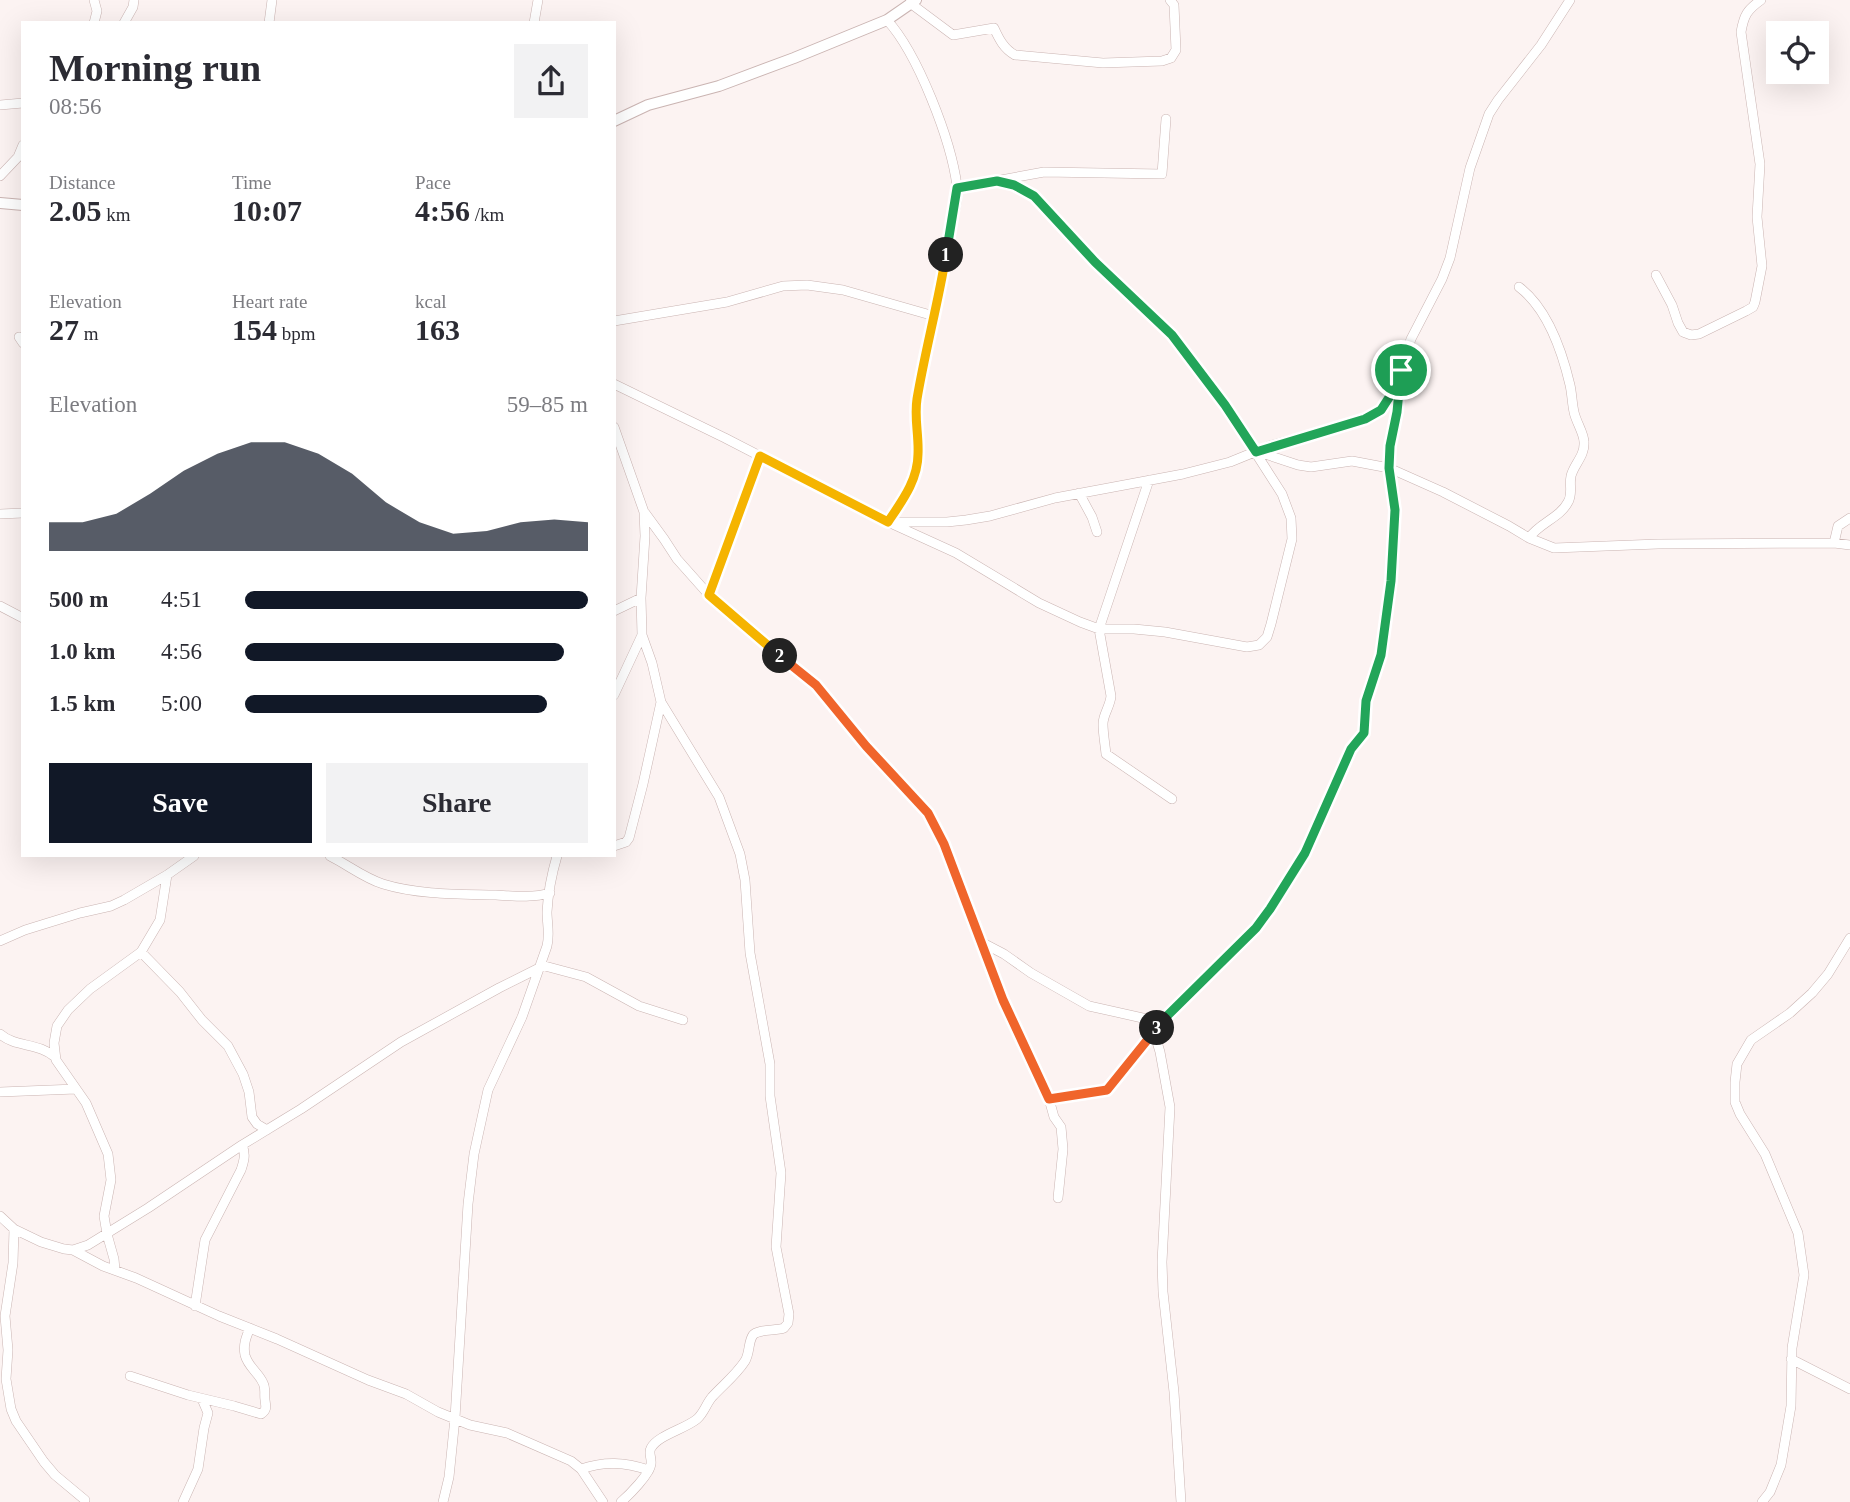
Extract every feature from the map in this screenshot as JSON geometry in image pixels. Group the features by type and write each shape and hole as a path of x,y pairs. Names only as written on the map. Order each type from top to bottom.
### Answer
{"street":[{"path":"94,0 97,11 94,21"},
{"path":"125,21 134,0"},
{"path":"269,21 272,0"},
{"path":"534,21 538,0"},
{"path":"616,120 648,105 719,86 794,58 887,20 913,2 953,35 994,28 1004,46 1015,55 1103,63 1162,61 1171,58 1176,50 1174,5 1170,0"},
{"path":"888,522 966,520 1055,498 1183,474 1230,462 1365,419 1381,410 1390,396 1411,339 1450,258 1470,168 1489,114 1541,45 1570,0"},
{"path":"1657,275 1683,332 1691,335 1699,334 1746,311 1753,307 1755,302 1762,266 1757,217 1760,164 1741,32 1744,17 1761,0"},
{"path":"887,20 899,33 935,110 947,142 957,188 915,414 918,454 915,475 905,497 888,522"},
{"path":"0,105 21,103"},
{"path":"957,188 1044,172 1162,174 1166,120"},
{"path":"0,176 18,157 21,150"},
{"path":"616,385 888,522 956,553 1039,603 1080,622 1099,628 1165,632 1247,647 1259,645 1267,637 1292,539 1291,518 1283,494 1225,405 1172,335 1095,262 1034,196 1014,185 997,181"},
{"path":"0,204 21,205"},
{"path":"616,321 727,302 783,286 807,285 843,290 934,316"},
{"path":"1519,287 1539,307 1547,322 1565,366 1578,428 1585,438 1584,450 1571,474 1568,502 1529,538"},
{"path":"1049,1099 1107,1090 1168,1015 1256,928 1305,853 1351,749 1364,733 1366,701 1381,655 1391,581 1395,510 1389,468 1401,370"},
{"path":"616,433 644,512 642,635 661,702 719,797 740,854 745,880 750,953 770,1064 769,1096 781,1173 776,1247 789,1314 784,1328 755,1333 744,1363 713,1396 702,1415 653,1446 649,1451 649,1470 621,1502"},
{"path":"1256,452 1311,467 1352,461 1389,468 1554,548 1658,544 1850,545"},
{"path":"709,595 760,456"},
{"path":"1149,480 1099,628 1111,696 1103,724 1106,754 1172,799"},
{"path":"1079,493 1097,532"},
{"path":"644,512 677,559 709,595 816,685 866,746 928,813 944,844 1003,1000 1049,1099 1054,1117 1061,1127 1063,1136 1058,1198"},
{"path":"0,514 21,513"},
{"path":"1835,543 1838,526 1850,518"},
{"path":"616,610 641,598"},
{"path":"0,606 21,617"},
{"path":"616,691 642,635"},
{"path":"616,845 629,838 661,702"},
{"path":"0,942 49,922 111,906 167,875 193,857"},
{"path":"332,857 375,881 403,888 518,897 550,893"},
{"path":"443,1502 449,1477 455,1418 468,1204 474,1154 488,1090 510,1045 548,941 547,913 557,857"},
{"path":"55,1057 55,1035 62,1016 90,989 141,951 160,920 167,875"},
{"path":"1763,1501 1770,1492 1781,1465 1791,1406 1791,1359 1795,1322 1804,1275 1798,1233 1765,1154 1735,1102 1737,1065 1751,1040 1790,1013 1812,993 1828,974 1850,938"},
{"path":"981,942 1089,1006 1147,1019 1168,1015"},
{"path":"141,951 228,1046 245,1080 252,1116 257,1124 267,1130"},
{"path":"73,1250 107,1234 424,1028 540,967 586,976 639,1006 683,1020"},
{"path":"1147,1019 1160,1052 1170,1107 1162,1262 1181,1502"},
{"path":"0,1034 9,1040 45,1049 55,1057 90,1111 110,1162 111,1180 104,1216 115,1270"},
{"path":"0,1092 76,1089"},
{"path":"195,1306 205,1240 241,1170 245,1158 242,1145"},
{"path":"0,1216 14,1229 48,1245 73,1250 195,1306 406,1394 433,1410 470,1425 507,1433 570,1461 581,1469 603,1502"},
{"path":"14,1229 13,1263 5,1316 8,1350 6,1379 11,1409 44,1462 85,1500"},
{"path":"130,1376 258,1414 265,1411 266,1407 264,1385 245,1354 245,1339 250,1328"},
{"path":"1791,1359 1850,1389"},
{"path":"183,1502 198,1469 208,1413 202,1399"},
{"path":"581,1469 613,1462 649,1470"}],"route":[{"path":"997,181 1014,185 1034,196 1095,262 1172,335 1205,376 1256,452 1365,419 1381,410 1401,370 1390,446 1389,468 1395,510 1391,581 1381,655 1366,701 1366,721 1362,738 1351,749 1305,853 1256,928 1168,1015 1107,1090 1049,1099 1003,1000 944,844 928,813 866,746 816,685 709,595 760,456 888,522 905,497 915,475 918,454 916,404 939,296 957,188 997,181"}]}
